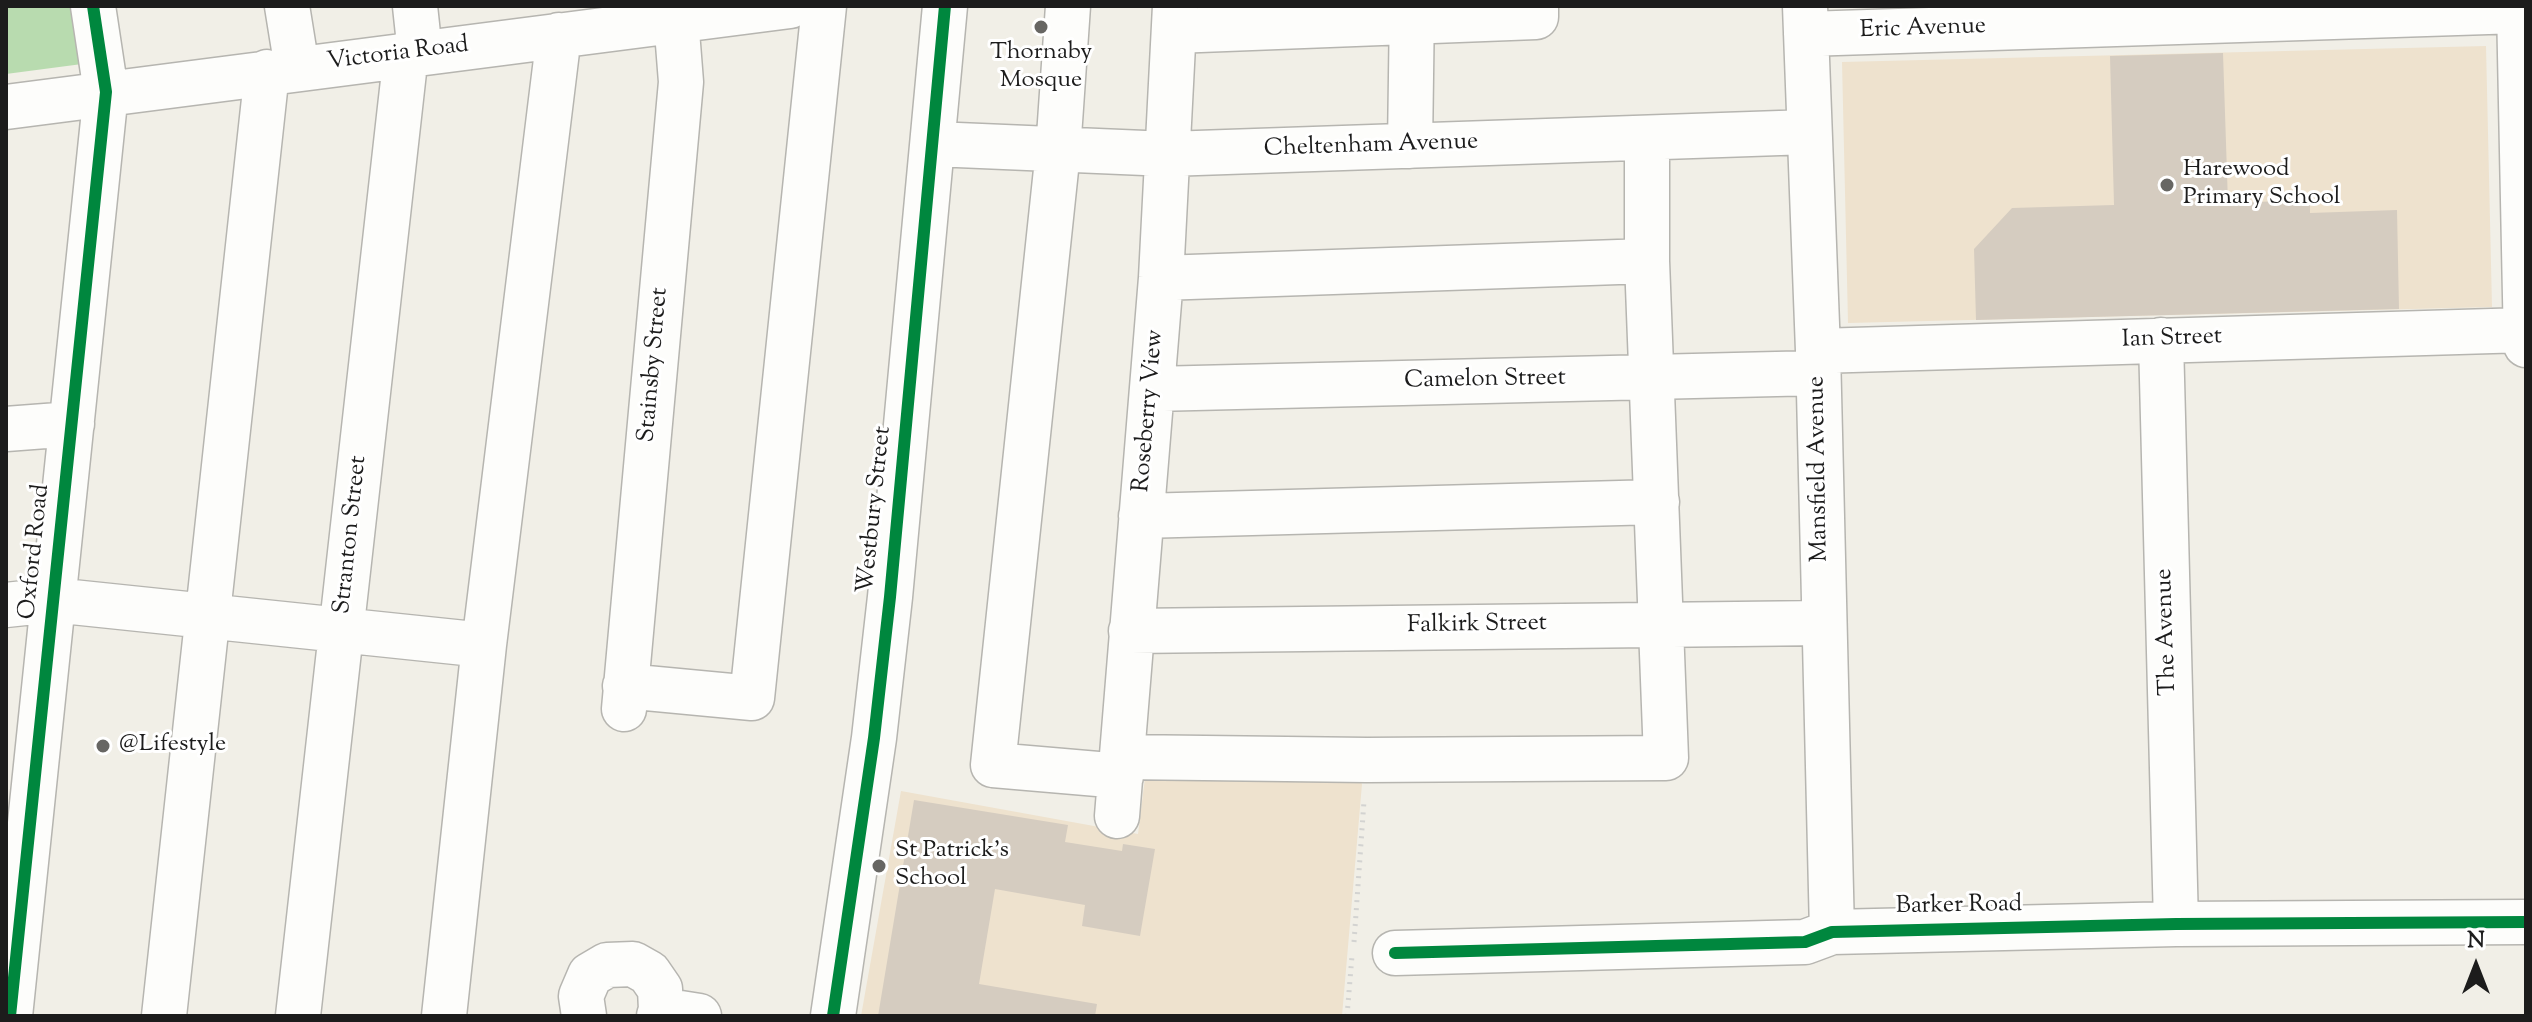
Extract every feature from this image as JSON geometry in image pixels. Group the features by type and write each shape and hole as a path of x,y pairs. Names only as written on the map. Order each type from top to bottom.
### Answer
{"street":[{"name":"Oxford Road","path":"10,1016 20,796 53,600 106,92 93,6"},
{"path":"164,1016 206,615 282,70 287,6"},
{"name":"Stranton Street","path":"298,1016 341,629 413,53 415,6"},
{"name":"Victoria Road","path":"6,107 413,53 539,27 790,6"},
{"name":"Stainsby Street","path":"675,14 681,82 624,698 752,698 824,6"},
{"name":"Westbury Street","path":"833,1016 874,738 945,6"},
{"path":"1068,6 1058,151 993,765 1120,783 1367,760 1666,758 1654,376 1647,261 1647,138"},
{"path":"1174,18 1412,14 1536,17 1536,6"},
{"path":"2519,8 2526,345"},
{"name":"Eric Avenue","path":"1806,20 2519,8"},
{"path":"1410,146 1412,14"},
{"name":"Roseberry View","path":"1120,783 1161,278 1174,18"},
{"name":"Mansfield Avenue","path":"1806,20 1832,932"},
{"path":"444,1016 484,645 539,27"},
{"name":"Cheltenham Avenue","path":"934,144 1168,154 1809,132"},
{"path":"1161,278 1647,261"},
{"name":"Ian Street","path":"1818,362 2161,340 2526,330"},
{"name":"The Avenue","path":"2161,340 2176,924"},
{"name":"Camelon Street","path":"1153,389 1654,376 1818,362"},
{"path":"6,429 72,424"},
{"path":"1141,516 1657,502"},
{"path":"6,605 53,600 484,645"},
{"name":"Falkirk Street","path":"1131,631 1823,623"},
{"name":"Barker Road","path":"1395,953 1805,942 1832,932 2176,924 2526,922"},
{"path":"584,1016 581,996 590,975 607,965 633,964 649,973 673,1014"}],"path":[{"path":"1347,1016 1367,760"}],"shaded area":[{"name":"Harewood Primary School","path":"2486,46 2492,307 1848,323 1842,62"},
{"path":"1146,770 1352,770 1362,784 1342,1016 861,1016 901,791 1138,834"}],"green space":[{"path":"6,6 73,6 82,64 6,74"}],"building":[{"path":"2223,53 2228,203 2310,200 2310,213 2397,210 2399,309 1976,320 1974,249 2012,208 2114,205 2110,56"},
{"path":"914,800 1068,825 1065,842 1122,851 1123,844 1155,849 1140,936 1082,926 1085,905 995,889 979,984 1097,1004 1095,1016 878,1016"}],"cycle path":[{"path":"10,1016 106,92 93,6"},
{"path":"833,1016 874,738 890,597 945,6"},
{"path":"1395,953 1805,942 1832,932 2176,924 2526,922"}],"place":[{"name":"Thornaby Mosque","path":"1041,27"},
{"name":"Harewood Primary School","path":"2167,185"},
{"name":"@Lifestyle","path":"103,746"},
{"name":"St Patrick's School","path":"879,866"}]}
